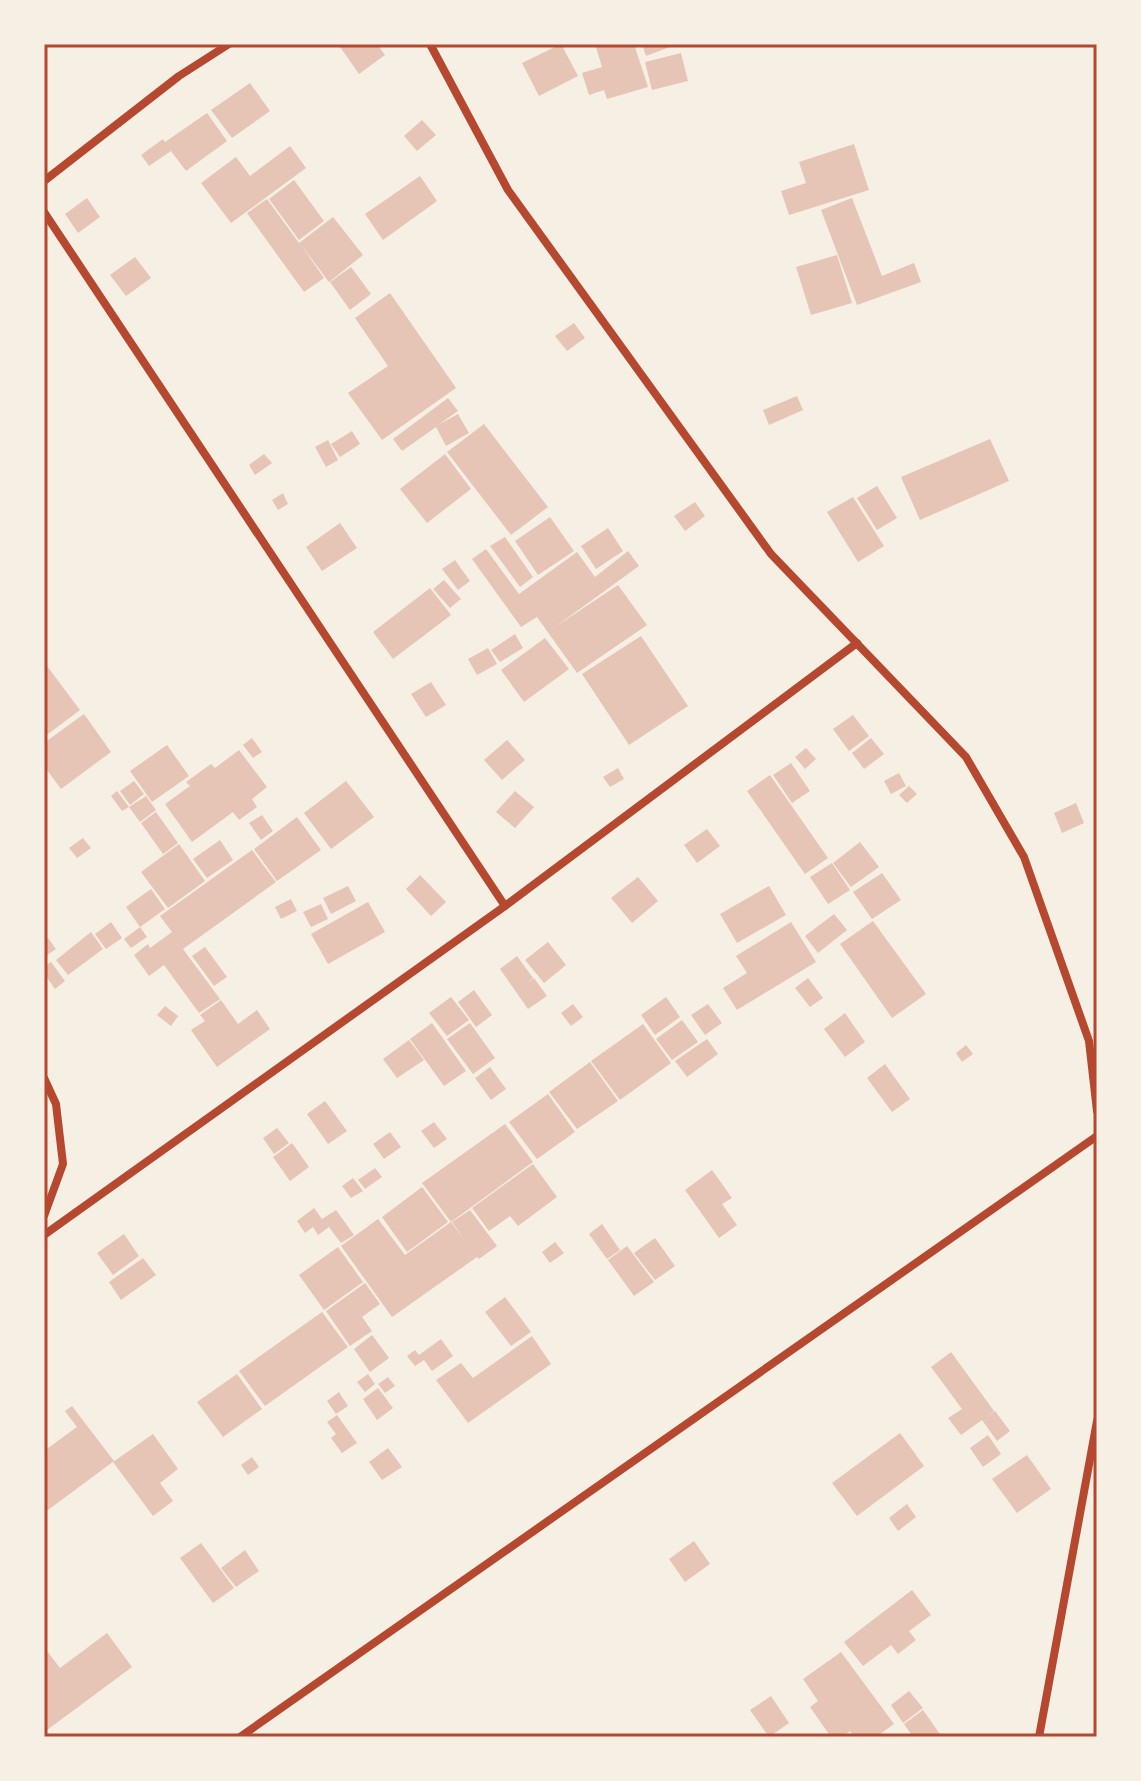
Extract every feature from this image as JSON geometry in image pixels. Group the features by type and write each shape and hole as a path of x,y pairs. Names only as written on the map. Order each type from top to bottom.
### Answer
{"street":[{"path":"44,181 179,76 229,44"},
{"path":"430,44 508,190 771,554 966,757 1024,857 1089,1041 1097,1111"},
{"path":"44,212 505,906"},
{"path":"44,1235 505,906 857,643"},
{"path":"44,1078 56,1104 63,1164 44,1216"},
{"path":"240,1737 1097,1136"},
{"path":"1039,1737 1097,1421"}],"building":[{"path":"338,44 377,44 385,55 359,74"},
{"path":"561,44 578,76 539,96 522,63"},
{"path":"595,44 634,44 648,87 607,99 604,90 589,95 582,73 602,67"},
{"path":"642,44 678,44 646,56"},
{"path":"681,53 688,81 652,90 645,62"},
{"path":"250,83 270,111 232,138 211,110"},
{"path":"207,113 227,141 186,171 171,151 149,166 141,155"},
{"path":"422,120 436,135 417,151 404,136"},
{"path":"854,144 869,190 789,215 781,191 806,183 799,162"},
{"path":"290,146 306,168 231,223 201,183 236,157 250,176"},
{"path":"420,176 437,201 383,240 365,214"},
{"path":"294,180 324,221 299,240 269,199"},
{"path":"87,198 100,217 78,233 65,214"},
{"path":"852,198 882,276 914,263 921,282 857,305 821,210"},
{"path":"267,199 299,243 333,217 363,255 329,282 301,245 324,278 304,292 247,213"},
{"path":"837,255 852,303 811,315 796,267"},
{"path":"135,257 151,278 126,296 110,275"},
{"path":"351,267 371,294 350,310 330,282"},
{"path":"390,293 456,388 382,440 348,393 388,366 355,318"},
{"path":"574,323 585,338 567,351 555,336"},
{"path":"797,396 803,410 769,425 763,410"},
{"path":"448,398 458,411 438,425 458,414 469,433 446,446 436,427 402,451 393,439"},
{"path":"484,424 548,507 511,535 447,452"},
{"path":"352,431 360,444 340,457 331,444"},
{"path":"990,439 1009,481 920,520 901,477"},
{"path":"328,440 338,460 326,467 315,447"},
{"path":"264,454 272,463 255,475 249,465"},
{"path":"445,454 471,489 427,523 400,489"},
{"path":"877,486 897,518 877,530 857,498"},
{"path":"283,493 288,504 278,510 272,500"},
{"path":"853,497 884,546 858,562 827,512"},
{"path":"695,502 705,516 685,531 674,516"},
{"path":"550,517 574,551 538,575 515,541"},
{"path":"340,523 357,548 322,571 306,547"},
{"path":"608,528 623,551 596,569 581,546"},
{"path":"505,537 533,577 520,587 490,546"},
{"path":"486,549 519,594 577,552 595,577 628,551 639,566 555,627 618,585 647,625 577,673 537,617 521,627 472,559"},
{"path":"455,560 470,581 458,590 442,569"},
{"path":"444,580 461,599 450,608 433,589"},
{"path":"430,588 451,615 393,659 373,632"},
{"path":"515,634 523,648 500,662 491,650"},
{"path":"641,636 688,706 629,745 582,674"},
{"path":"545,638 569,669 524,702 501,670"},
{"path":"488,648 497,664 477,675 468,659"},
{"path":"44,662 80,710 44,737"},
{"path":"431,682 446,705 426,717 411,694"},
{"path":"84,714 111,752 61,789 44,766 44,743"},
{"path":"853,715 869,736 849,751 833,729"},
{"path":"252,738 262,752 253,758 243,745"},
{"path":"871,738 884,754 864,769 852,753"},
{"path":"507,740 525,760 502,780 484,760"},
{"path":"167,745 189,776 152,802 130,771"},
{"path":"806,748 816,759 805,769 795,757"},
{"path":"239,750 267,787 252,799 257,807 239,820 233,812 192,842 165,804 190,786 186,782 211,764 215,768"},
{"path":"791,763 810,791 792,803 773,775"},
{"path":"618,768 624,779 610,787 603,777"},
{"path":"899,773 906,786 891,794 884,781"},
{"path":"770,775 828,858 805,874 747,791"},
{"path":"134,781 144,794 130,805 120,791"},
{"path":"346,781 374,817 331,849 304,813"},
{"path":"909,786 917,794 907,803 899,795"},
{"path":"117,791 129,807 122,811 111,796"},
{"path":"515,791 534,807 515,828 496,812"},
{"path":"146,796 156,810 140,822 129,807"},
{"path":"1076,803 1084,823 1062,833 1054,813"},
{"path":"156,812 178,843 163,854 141,823"},
{"path":"262,815 273,831 261,840 249,823"},
{"path":"297,817 321,850 277,881 254,849"},
{"path":"707,829 720,846 697,863 684,845"},
{"path":"83,838 91,848 77,858 69,848"},
{"path":"220,840 233,860 207,878 193,859"},
{"path":"860,842 879,867 851,887 833,863"},
{"path":"179,844 205,881 168,908 141,872"},
{"path":"252,850 276,882 183,949 220,999 199,1013 164,965 149,976 134,955 172,932 160,916"},
{"path":"832,863 850,890 828,904 810,877"},
{"path":"882,873 901,900 872,919 853,892"},
{"path":"420,875 446,902 431,916 406,889"},
{"path":"638,877 658,901 632,923 611,898"},
{"path":"348,886 356,901 331,914 323,898"},
{"path":"769,886 786,915 737,943 720,914"},
{"path":"151,889 165,909 140,927 126,907"},
{"path":"291,899 297,911 281,919 275,907"},
{"path":"368,902 385,932 328,964 311,934"},
{"path":"321,904 328,919 311,927 303,912"},
{"path":"834,914 847,930 818,953 805,936"},
{"path":"873,921 926,994 892,1018 840,944"},
{"path":"111,922 122,938 106,949 95,934"},
{"path":"791,922 816,962 737,1010 723,988 747,973 736,956"},
{"path":"140,927 147,937 131,948 124,939"},
{"path":"91,932 103,949 68,975 56,960"},
{"path":"48,938 56,949 47,955 44,941"},
{"path":"548,942 566,965 544,983 525,960"},
{"path":"205,947 227,977 214,986 192,956"},
{"path":"517,956 533,978 526,984 534,978 547,996 528,1009 500,969"},
{"path":"51,962 65,981 55,989 44,973 44,966"},
{"path":"808,978 823,998 810,1007 795,988"},
{"path":"474,990 492,1015 476,1027 458,1002"},
{"path":"451,997 469,1020 447,1036 429,1013"},
{"path":"666,997 680,1017 655,1035 641,1015"},
{"path":"221,1000 238,1024 257,1010 270,1029 217,1067 191,1030 205,1021 200,1015"},
{"path":"573,1004 583,1017 571,1026 561,1013"},
{"path":"708,1004 722,1023 705,1035 691,1015"},
{"path":"165,1006 178,1016 171,1026 157,1015"},
{"path":"845,1013 865,1042 845,1057 824,1029"},
{"path":"682,1020 698,1042 672,1060 656,1039"},
{"path":"432,1023 466,1071 444,1086 410,1039"},
{"path":"470,1023 495,1058 473,1074 447,1039"},
{"path":"643,1024 671,1063 620,1100 591,1061"},
{"path":"707,1039 718,1054 687,1077 675,1061"},
{"path":"409,1040 424,1060 397,1078 383,1059"},
{"path":"966,1045 973,1054 962,1062 956,1053"},
{"path":"590,1062 618,1101 577,1129 549,1092"},
{"path":"885,1064 910,1099 892,1112 867,1078"},
{"path":"490,1067 506,1089 491,1100 475,1078"},
{"path":"548,1094 575,1132 537,1159 509,1122"},
{"path":"325,1101 347,1131 328,1144 307,1114"},
{"path":"434,1122 447,1139 434,1148 421,1131"},
{"path":"505,1124 533,1162 451,1222 422,1183"},
{"path":"277,1128 289,1143 274,1154 263,1138"},
{"path":"390,1132 401,1147 384,1159 373,1144"},
{"path":"292,1143 309,1167 290,1181 273,1157"},
{"path":"533,1164 557,1197 518,1226 510,1216 489,1231 472,1208"},
{"path":"375,1168 382,1177 365,1189 358,1180"},
{"path":"712,1170 732,1198 722,1204 737,1225 719,1238 685,1190"},
{"path":"353,1178 363,1191 351,1198 342,1186"},
{"path":"422,1187 448,1222 407,1252 382,1217"},
{"path":"314,1208 322,1219 336,1210 354,1235 341,1243 329,1227 318,1235 313,1227 305,1233 297,1221"},
{"path":"470,1210 497,1246 392,1317 341,1246 378,1219 405,1255 451,1222 465,1241 452,1222"},
{"path":"602,1224 620,1250 607,1259 589,1234"},
{"path":"124,1234 139,1256 113,1275 97,1253"},
{"path":"655,1238 675,1266 655,1280 634,1253"},
{"path":"555,1242 564,1253 550,1263 542,1252"},
{"path":"627,1246 654,1282 634,1296 608,1260"},
{"path":"338,1247 363,1282 324,1310 299,1275"},
{"path":"143,1258 156,1275 121,1300 109,1282"},
{"path":"365,1283 380,1304 362,1317 372,1331 350,1346 326,1311"},
{"path":"505,1297 531,1332 511,1346 485,1312"},
{"path":"322,1312 348,1347 265,1406 239,1371"},
{"path":"372,1335 389,1358 370,1372 354,1349"},
{"path":"532,1336 551,1364 468,1423 436,1380 461,1363 473,1378"},
{"path":"441,1339 453,1356 432,1371 424,1360 415,1366 407,1356 415,1350 419,1355"},
{"path":"951,1352 994,1411 987,1417 995,1411 1010,1431 997,1441 982,1420 961,1435 948,1418 962,1409 931,1367"},
{"path":"237,1374 262,1409 223,1437 197,1402"},
{"path":"368,1374 375,1384 365,1392 357,1382"},
{"path":"388,1377 395,1386 385,1393 378,1384"},
{"path":"378,1388 393,1408 377,1420 363,1399"},
{"path":"339,1392 348,1406 336,1414 327,1401"},
{"path":"72,1406 114,1461 44,1513 44,1451 77,1427 65,1411"},
{"path":"337,1415 357,1443 342,1453 331,1438 336,1434 327,1422"},
{"path":"900,1433 924,1466 857,1516 832,1483"},
{"path":"153,1434 178,1469 160,1483 173,1501 153,1516 113,1462"},
{"path":"988,1435 1001,1454 983,1467 970,1448"},
{"path":"388,1448 402,1467 382,1480 369,1462"},
{"path":"1027,1455 1051,1489 1017,1513 992,1479"},
{"path":"252,1457 259,1467 248,1475 241,1465"},
{"path":"907,1504 916,1517 898,1531 889,1518"},
{"path":"694,1541 710,1564 685,1582 669,1559"},
{"path":"201,1543 234,1588 213,1603 180,1558"},
{"path":"245,1550 259,1571 236,1587 221,1568"},
{"path":"912,1590 931,1615 909,1631 916,1640 898,1654 891,1645 863,1666 844,1642"},
{"path":"107,1633 132,1667 47,1730 44,1725 44,1647 60,1668"},
{"path":"841,1652 894,1724 876,1737 854,1737 850,1731 842,1737 831,1737 810,1707 818,1701 803,1679"},
{"path":"909,1691 923,1708 903,1723 891,1705"},
{"path":"771,1696 789,1723 769,1737 750,1710"},
{"path":"923,1710 942,1737 913,1737 904,1724"}]}
